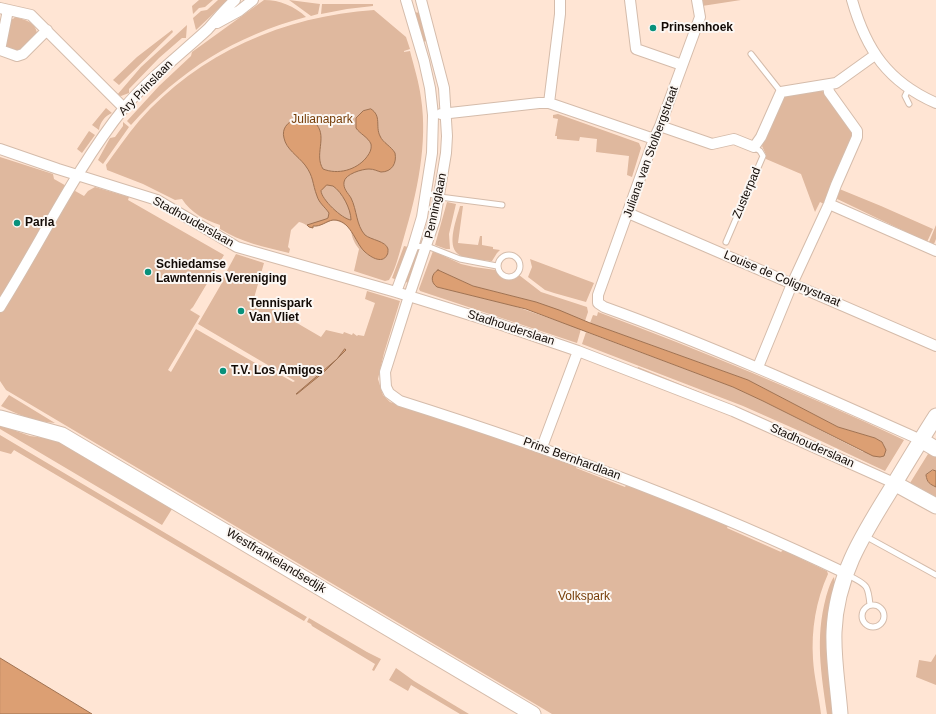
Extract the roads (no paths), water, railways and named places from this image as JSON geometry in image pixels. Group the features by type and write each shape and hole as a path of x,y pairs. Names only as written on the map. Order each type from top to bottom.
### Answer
{"street":[{"name":"Ary Prinslaan","path":"0,307 23,271 78,176 124,108 208,28 235,0"},
{"name":"Ary Prinslaan","path":"208,28 239,11 253,0"},
{"name":"Penninglaan","path":"396,292 413,247 422,217 432,153 433,115 430,88 424,61 406,0"},
{"name":"Penninglaan","path":"409,296 435,219 440,197 446,153 447,114 444,88 421,0"},
{"path":"549,103 560,14 560,0"},
{"path":"630,0 636,49 682,66"},
{"name":"Juliana van Stolbergstraat","path":"697,0 700,17 598,295 598,303 604,307 758,367"},
{"path":"852,0 857,19 866,41 875,55 903,85 936,103"},
{"path":"47,30 22,54 17,56 0,50 4,9 31,15 47,30 124,108"},
{"path":"660,126 712,144 734,139 754,147 761,136 781,92 836,83 875,55"},
{"path":"828,85 829,92 857,131 857,137 829,204 792,284 758,367 920,440 936,449"},
{"path":"433,115 549,103 654,139"},
{"name":"Stadhouderslaan","path":"0,149 78,176 157,200 237,247 396,292 496,323 578,351 733,411 894,483 936,506"},
{"path":"829,204 936,251"},
{"name":"Louise de Colignystraat","path":"628,213 936,346"},
{"name":"Prins Bernhardlaan","path":"409,296 385,372 386,387 389,393 400,401 542,447 652,488 739,525 845,574"},
{"path":"542,447 578,351"},
{"name":"Westfrankelandsedijk","path":"0,409 6,420 62,435 534,714"},
{"path":"840,714 834,632 839,594 845,574 862,535 936,416"},
{"path":"836,668 848,714"}],"lane":[{"path":"751,54 781,92"},
{"path":"909,88 905,96 909,104"},
{"name":"Zusterpad","path":"726,242 763,156 760,151 754,147"},
{"path":"426,194 502,205"},
{"path":"413,247 427,246 460,259 497,266"},
{"path":"509,254 517,258 520,266 517,274 508,277 500,274 497,266 500,258 509,254"},
{"path":"862,535 936,575"},
{"path":"845,574 861,581 867,586 870,605"},
{"path":"870,605 878,606 884,613 883,621 876,627 868,626 862,619 863,610 870,605"}],"place":[{"name":"Prinsenhoek","path":"653,28"},
{"name":"Parla","path":"17,223"},
{"name":"Schiedamse Lawntennis Vereniging","path":"148,272"},
{"name":"Tennispark Van Vliet","path":"241,311"},
{"name":"T.V. Los Amigos","path":"223,371"}],"park label":[{"name":"Julianapark","path":"322,120"},
{"name":"Volkspark","path":"584,597"}]}
